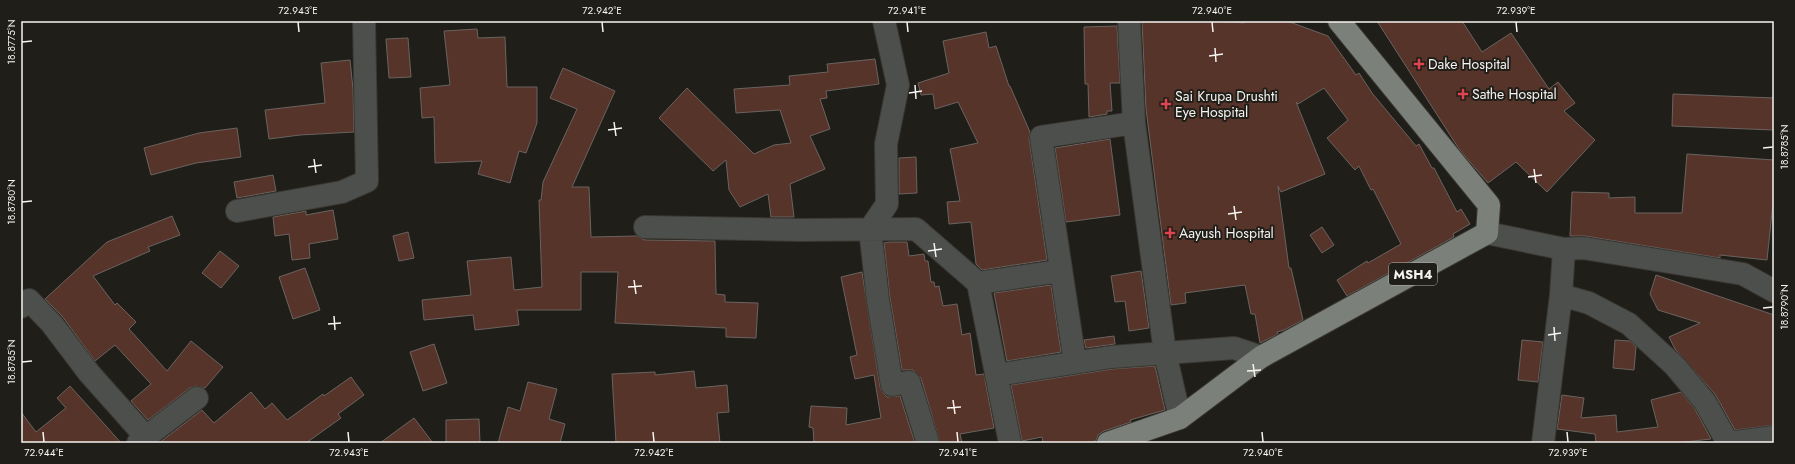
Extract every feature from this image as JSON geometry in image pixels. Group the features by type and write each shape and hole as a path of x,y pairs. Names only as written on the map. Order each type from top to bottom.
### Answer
{"main road":[{"path":"1339,21 1489,205 1487,233"},
{"name":"MSH4","path":"1108,443 1180,418 1261,357 1487,233"}],"street":[{"path":"237,211 342,192 367,181 364,21"},
{"path":"884,21 898,85 886,144 887,204 870,229 878,300 892,385 909,382 928,443"},
{"path":"1129,21 1134,123 1164,353 1180,418"},
{"path":"1075,362 1060,271 1041,137 1134,123"},
{"path":"645,227 916,229 978,282 1010,443"},
{"path":"1487,233 1564,249 1583,248 1743,274 1774,286"},
{"path":"1543,443 1561,295 1564,249"},
{"path":"978,282 1060,271"},
{"path":"1561,295 1590,303 1629,324 1675,366 1706,402 1728,443 1774,437"},
{"path":"21,306 29,300 52,324 142,440 197,398"},
{"path":"996,375 1075,362 1234,348 1261,357"}],"building":[{"path":"1142,21 1221,21 1244,23 1245,21 1287,21 1328,36 1356,75 1359,73 1372,93 1416,146 1419,144 1432,168 1434,168 1457,212 1461,209 1470,224 1453,234 1454,237 1347,296 1337,280 1367,261 1368,263 1401,244 1373,189 1371,190 1359,166 1355,170 1327,138 1348,120 1324,88 1298,104 1296,102 1325,174 1281,192 1278,186 1289,268 1291,268 1303,320 1277,332 1278,334 1260,343 1255,314 1251,314 1245,285 1185,293 1186,303 1171,305 1146,109"},
{"path":"1377,21 1462,21 1482,52 1511,33 1549,89 1558,82 1575,103 1564,111 1595,140 1547,192 1516,162 1488,183 1459,149"},
{"path":"1117,26 1120,83 1110,83 1112,111 1107,111 1107,114 1089,117 1088,84 1085,84 1084,27"},
{"path":"477,29 478,38 505,37 507,87 537,87 537,123 526,153 519,151 510,183 478,174 482,161 435,163 434,117 422,118 420,88 450,85 444,31"},
{"path":"986,32 989,48 996,46 1009,86 1030,132 1029,139 1047,260 982,270 976,264 971,222 949,224 947,202 960,201 950,149 978,143 958,102 935,109 933,94 921,95 918,83 949,73 943,41"},
{"path":"408,38 411,77 389,78 386,39"},
{"path":"875,59 879,84 826,91 827,98 820,99 830,129 810,136 825,169 790,184 794,217 771,217 768,194 740,207 729,190 726,160 713,171 659,118 687,88 754,154 774,145 791,143 780,110 736,113 734,89 790,85 789,76 828,72 827,64"},
{"path":"350,60 353,89 354,132 300,135 269,139 265,110 325,103 321,63"},
{"path":"563,68 615,91 572,187 589,187 591,237 637,236 645,240 715,241 716,294 725,295 725,302 758,303 756,338 726,337 726,328 615,323 618,272 581,272 581,310 517,310 519,325 475,330 473,315 424,320 422,300 471,295 467,261 511,257 514,290 542,287 539,200 541,200 543,182 577,109 550,98"},
{"path":"1673,94 1774,98 1774,130 1672,126"},
{"path":"237,128 241,157 196,163 151,175 144,148 199,133"},
{"path":"1110,139 1120,215 1066,222 1055,148"},
{"path":"1687,154 1774,160 1774,193 1767,260 1720,255 1720,258 1585,236 1570,236 1572,192 1609,193 1609,198 1635,197 1635,213 1682,213"},
{"path":"916,157 917,193 899,194 899,158"},
{"path":"273,175 276,191 237,198 234,182"},
{"path":"333,210 338,239 309,244 310,258 292,260 289,234 275,236 273,217 306,211 306,215"},
{"path":"172,216 180,235 148,247 150,251 93,276 115,305 117,303 136,322 129,329 167,371 191,341 223,367 205,388 196,386 190,388 148,420 131,401 151,384 115,345 95,361 62,316 45,299 107,242"},
{"path":"1322,227 1334,245 1322,253 1310,235"},
{"path":"408,232 414,258 399,261 393,236"},
{"path":"907,242 909,256 924,254 925,261 928,261 931,282 934,282 935,287 939,286 943,306 957,304 962,335 970,333 976,375 984,374 994,428 960,434 962,443 940,443 921,378 913,370 902,370 890,298 884,243"},
{"path":"220,251 239,266 221,288 202,273"},
{"path":"305,268 320,310 293,319 279,277"},
{"path":"1141,271 1149,328 1129,331 1125,301 1115,302 1111,276"},
{"path":"862,272 880,387 887,397 900,396 915,443 814,443 813,428 809,427 811,406 847,408 846,425 881,418 874,375 855,379 850,357 857,355 841,277"},
{"path":"1656,275 1774,315 1774,425 1735,430 1715,394 1675,349 1669,337 1700,323 1658,310 1650,294"},
{"path":"1051,285 1061,352 1007,361 994,293"},
{"path":"1114,336 1115,344 1086,348 1084,340"},
{"path":"1522,340 1543,342 1538,382 1518,380"},
{"path":"1615,340 1630,341 1636,347 1634,370 1613,368"},
{"path":"434,344 447,383 423,391 410,352"},
{"path":"1155,366 1165,410 1130,420 1131,422 1104,431 1098,435 1096,441 1086,443 1043,443 1042,437 1022,441 1011,385 1112,369"},
{"path":"694,371 696,388 727,385 729,412 717,413 720,443 616,443 612,374 655,372 655,375"},
{"path":"351,377 364,395 338,414 341,418 306,443 159,443 202,410 214,423 251,392 265,409 272,403 287,420 323,394 324,396"},
{"path":"528,382 557,389 549,419 565,424 560,443 498,443 508,407 520,411"},
{"path":"70,386 121,443 21,443 21,412 36,432 66,408 57,398"},
{"path":"1681,392 1695,409 1711,439 1676,443 1596,443 1595,434 1557,429 1562,395 1584,398 1581,418 1616,415 1617,432 1658,427 1651,400"},
{"path":"414,418 433,443 380,443"},
{"path":"479,419 480,443 446,443 446,420"}],"place":[{"name":"Dake Hospital","path":"1419,64"},
{"name":"Sathe Hospital","path":"1463,94"},
{"name":"Sai Krupa Drushti Eye Hospital","path":"1166,104"},
{"name":"Aayush Hospital","path":"1170,233"}]}
